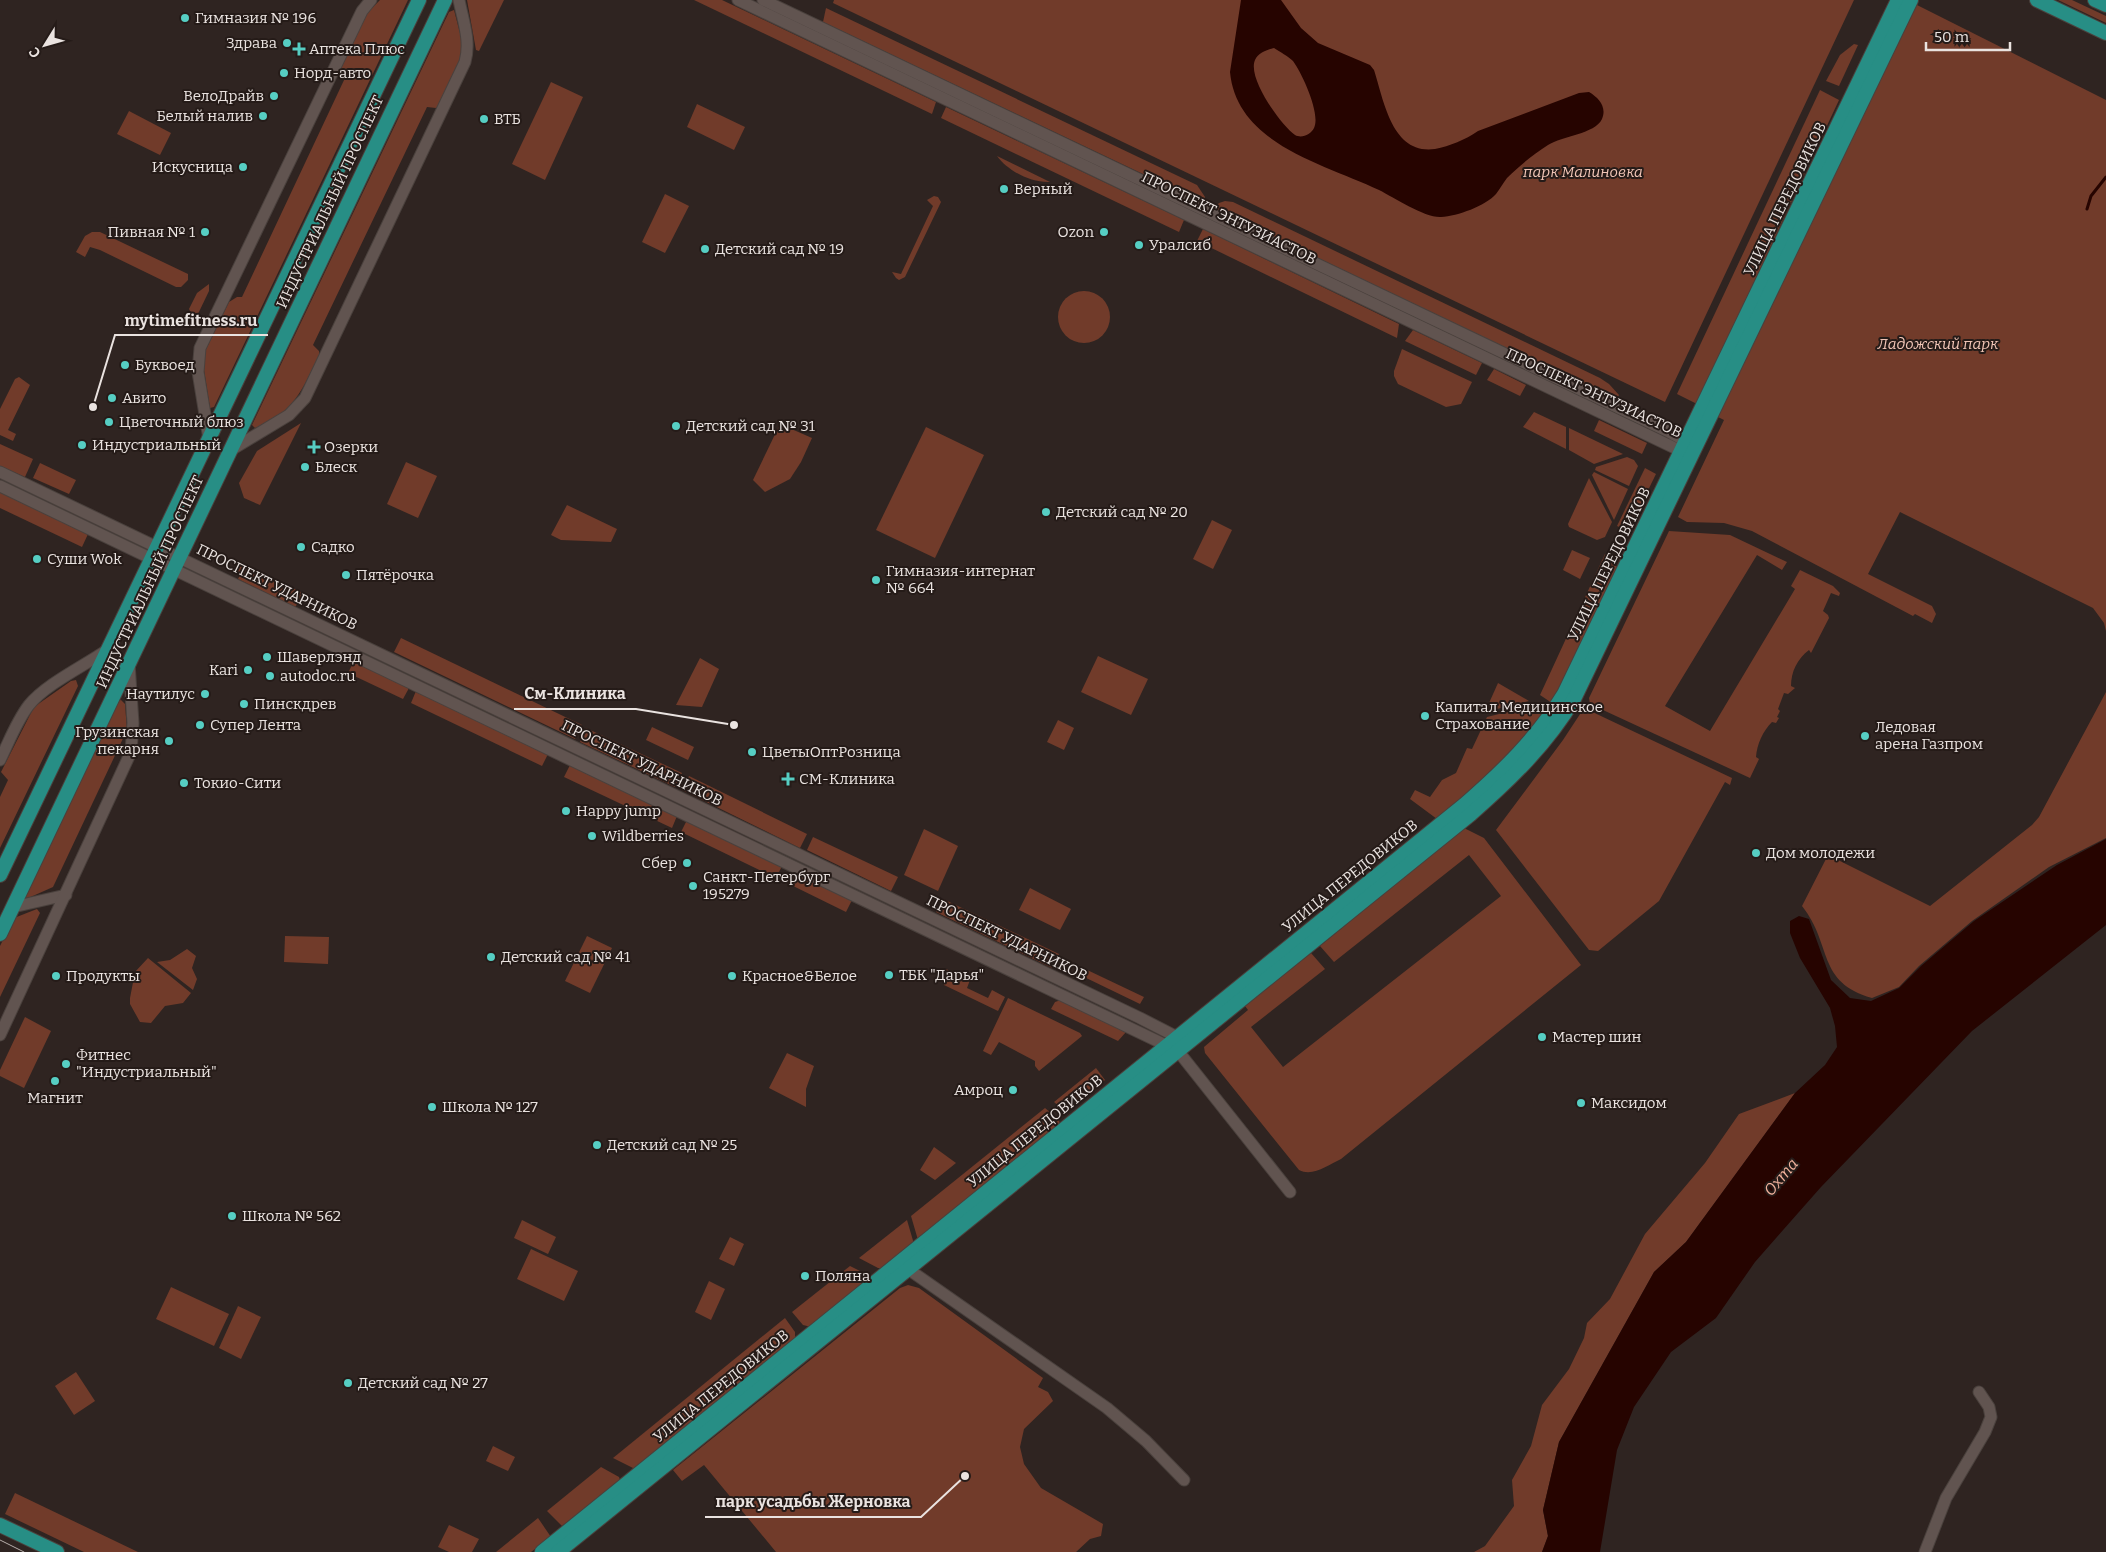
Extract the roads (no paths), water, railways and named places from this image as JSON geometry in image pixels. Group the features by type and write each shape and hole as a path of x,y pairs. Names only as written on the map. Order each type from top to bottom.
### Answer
{"main road":[{"name":"ИНДУСТРИАЛЬНЫЙ ПРОСПЕКТ","path":"0,875 419,0"},
{"name":"ИНДУСТРИАЛЬНЫЙ ПРОСПЕКТ","path":"0,934 445,0"},
{"name":"УЛИЦА ПЕРЕДОВИКОВ","path":"542,1552 1174,1044 1471,814 1533,756 1556,729 1574,699 1687,447 1898,0"},
{"name":"УЛИЦА ПЕРЕДОВИКОВ","path":"1687,447 1911,0"},
{"path":"2037,0 2106,33"},
{"path":"2095,0 2106,5"},
{"name":"УЛИЦА ПЕРЕДОВИКОВ","path":"558,1552 908,1269 1174,1044"},
{"path":"0,1525 57,1552"}],"street":[{"path":"209,439 198,372 200,348 362,11 371,0"},
{"path":"230,450 289,415 306,398 465,62 468,40 459,0"},
{"name":"ПРОСПЕКТ ЭНТУЗИАСТОВ","path":"738,0 1687,447"},
{"name":"ПРОСПЕКТ ЭНТУЗИАСТОВ","path":"763,0 1687,447"},
{"name":"ПРОСПЕКТ УДАРНИКОВ","path":"0,472 154,553"},
{"name":"ПРОСПЕКТ УДАРНИКОВ","path":"0,486 176,563 801,855 1174,1044 1290,1192"},
{"name":"ПРОСПЕКТ УДАРНИКОВ","path":"176,563 796,866 1174,1044"},
{"path":"0,760 20,718 30,704 41,693 107,650"},
{"path":"0,1035 66,896 131,752 133,723 129,662"},
{"path":"796,866 801,855"},
{"path":"13,907 66,896"},
{"path":"908,1269 1107,1408 1146,1441 1184,1480"},
{"path":"1925,1552 1946,1498 1985,1432 1991,1417 1989,1407 1979,1392"}],"water":[{"path":"1241,0 1281,0 1301,28 1318,43 1370,65 1374,70 1386,110 1399,135 1409,144 1420,149 1435,149 1452,144 1478,131 1579,93 1589,92 1596,97 1603,107 1603,115 1602,119 1593,128 1554,142 1532,156 1507,178 1496,194 1485,203 1471,210 1441,217 1419,211 1379,190 1310,160 1287,149 1266,135 1249,118 1236,97 1230,72","holes":["1274,48 1293,61 1310,94 1315,113 1315,122 1314,128 1309,134 1300,136 1295,135 1289,130 1274,112 1260,89 1254,68 1255,60 1260,54"]},
{"name":"Охта","path":"2106,839 2106,925 1972,1031 1821,1187 1755,1262 1716,1318 1671,1352 1634,1407 1617,1450 1600,1552 1542,1552 1548,1536 1543,1510 1559,1442 1654,1272 1686,1242 1795,1093 1825,1065 1837,1047 1835,1026 1830,1008 1800,958 1790,933 1790,921 1799,916 1809,919 1831,980 1850,998 1871,1001 1899,988 1921,966 1974,921 2057,865"}],"waterway":[{"path":"2087,209 2091,196 2106,177"}],"tram line":[{"path":"0,1540 24,1552"}],"place":[{"name":"Гимназия № 196","path":"185,18"},
{"name":"Здрава","path":"287,43"},
{"name":"Аптека Плюс","path":"299,49"},
{"name":"Норд-авто","path":"284,73"},
{"name":"ВелоДрайв","path":"274,96"},
{"name":"Белый налив","path":"263,116"},
{"name":"ВТБ","path":"484,119"},
{"name":"Искусница","path":"243,167"},
{"name":"Верный","path":"1004,189"},
{"name":"Пивная № 1","path":"205,232"},
{"name":"Ozon","path":"1104,232"},
{"name":"Уралсиб","path":"1139,245"},
{"name":"Детский сад № 19","path":"705,249"},
{"name":"Буквоед","path":"125,365"},
{"name":"Авито","path":"112,398"},
{"name":"mytimefitness.ru","path":"93,407"},
{"name":"Цветочный блюз","path":"109,422"},
{"name":"Детский сад № 31","path":"676,426"},
{"name":"Индустриальный","path":"82,445"},
{"name":"Озерки","path":"314,447"},
{"name":"Блеск","path":"305,467"},
{"name":"Детский сад № 20","path":"1046,512"},
{"name":"Садко","path":"301,547"},
{"name":"Суши Wok","path":"37,559"},
{"name":"Пятёрочка","path":"346,575"},
{"name":"Гимназия-интернат № 664","path":"876,580"},
{"name":"Шаверлэнд","path":"267,657"},
{"name":"Kari","path":"248,670"},
{"name":"autodoc.ru","path":"270,676"},
{"name":"Наутилус","path":"205,694"},
{"name":"Пинскдрев","path":"244,704"},
{"name":"Капитал Медицинское Страхование","path":"1425,716"},
{"name":"Супер Лента","path":"200,725"},
{"name":"См-Клиника","path":"734,725"},
{"name":"Ледовая арена Газпром","path":"1865,736"},
{"name":"Грузинская пекарня","path":"169,741"},
{"name":"ЦветыОптРозница","path":"752,752"},
{"name":"СМ-Клиника","path":"788,779"},
{"name":"Токио-Сити","path":"184,783"},
{"name":"Happy jump","path":"566,811"},
{"name":"Wildberries","path":"592,836"},
{"name":"Дом молодежи","path":"1756,853"},
{"name":"Сбер","path":"687,863"},
{"name":"Санкт-Петербург 195279","path":"693,886"},
{"name":"Детский сад № 41","path":"491,957"},
{"name":"ТБК \"Дарья\"","path":"889,975"},
{"name":"Продукты","path":"56,976"},
{"name":"Красное&Белое","path":"732,976"},
{"name":"Мастер шин","path":"1542,1037"},
{"name":"Фитнес \"Индустриальный\"","path":"66,1064"},
{"name":"Магнит","path":"55,1081"},
{"name":"Амроц","path":"1013,1090"},
{"name":"Максидом","path":"1581,1103"},
{"name":"Школа № 127","path":"432,1107"},
{"name":"Детский сад № 25","path":"597,1145"},
{"name":"Школа № 562","path":"232,1216"},
{"name":"Поляна","path":"805,1276"},
{"name":"Детский сад № 27","path":"348,1383"},
{"name":"парк усадьбы Жерновка","path":"965,1476"}],"park label":[{"name":"парк Малиновка","path":"1583,172"},
{"name":"Ладожский парк","path":"1938,344"}]}
